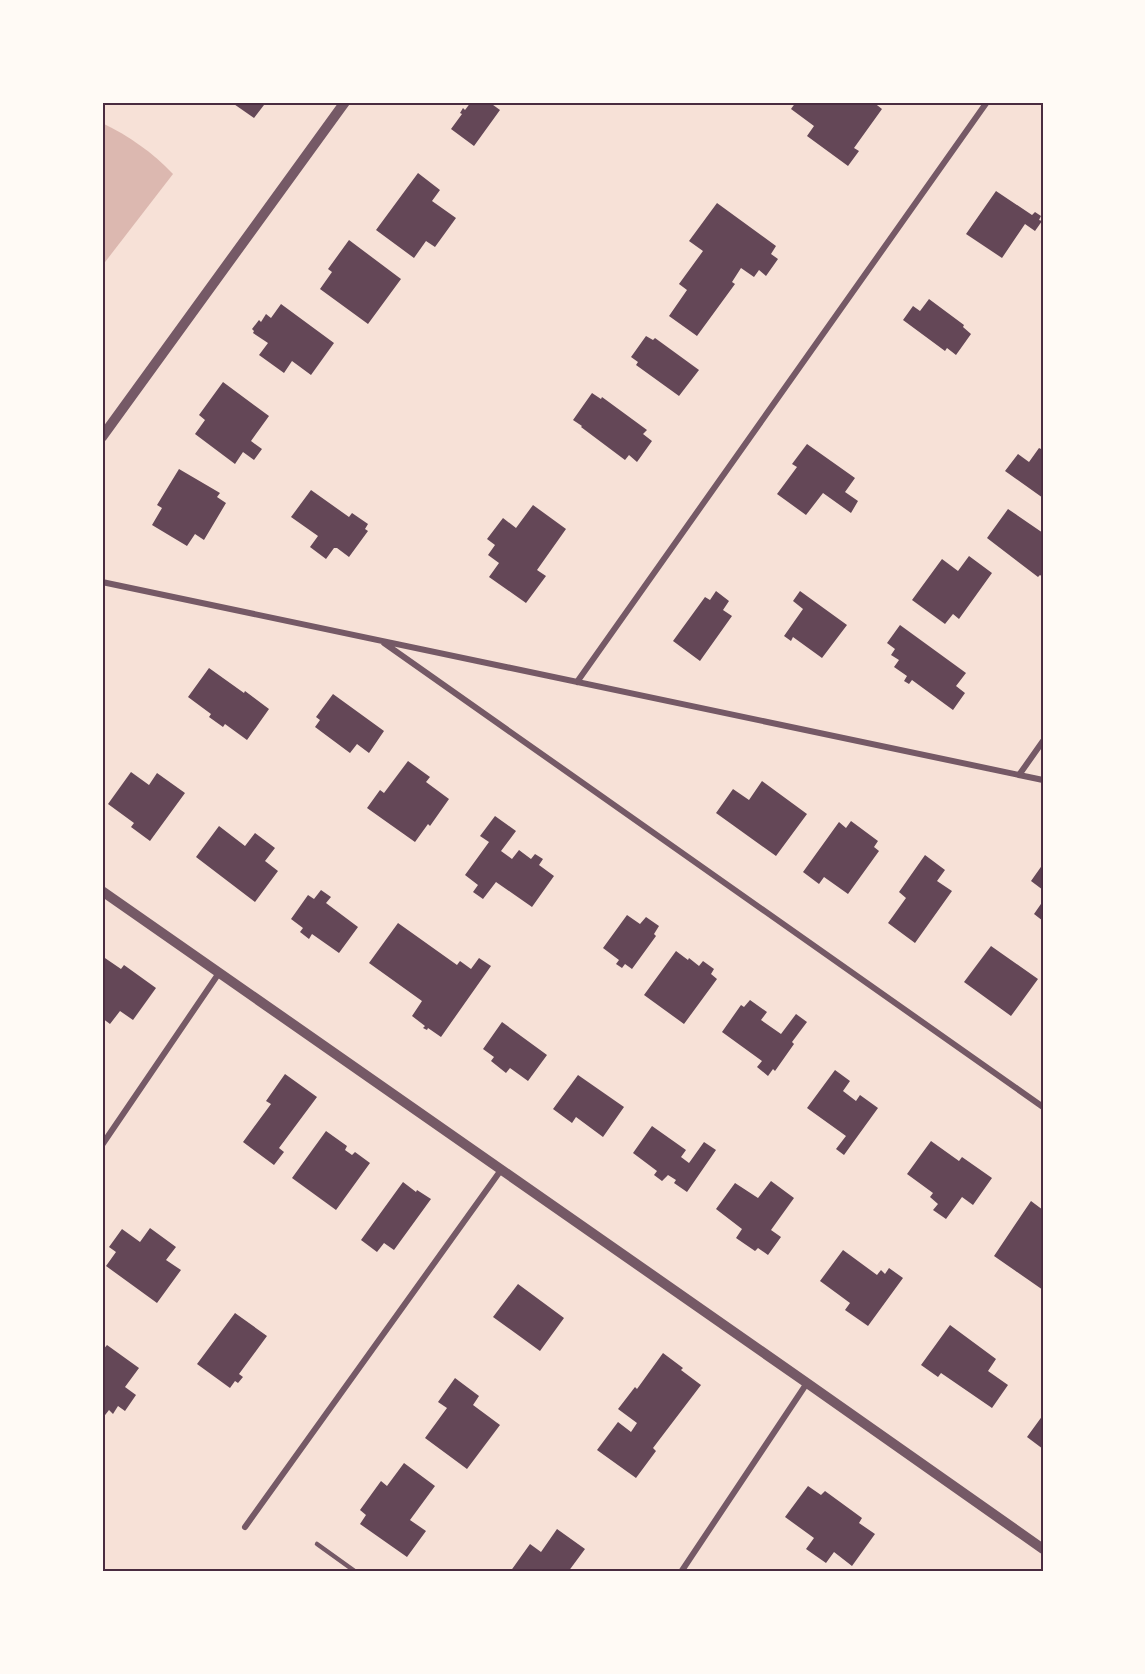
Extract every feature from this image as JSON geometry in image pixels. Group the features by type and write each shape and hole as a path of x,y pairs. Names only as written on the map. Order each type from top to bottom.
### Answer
{"street":[{"path":"102,437 345,102"},
{"path":"577,682 987,102"},
{"path":"102,582 1043,780"},
{"path":"381,641 1042,1103"},
{"path":"1019,775 1043,741"},
{"path":"102,891 1043,1549"},
{"path":"102,1145 219,973"},
{"path":"245,1527 501,1170"},
{"path":"681,1572 807,1383"}],"lane":[{"path":"317,1544 356,1572"}],"shaded area":[{"path":"102,123 140,145 173,174 102,266"}],"building":[{"path":"231,102 260,102 264,105 254,118"},
{"path":"471,102 489,102 500,110 474,146 451,129 462,114 460,113 463,108 465,110"},
{"path":"796,102 873,102 882,109 854,148 859,151 848,166 807,136 814,126 791,109"},
{"path":"418,173 440,190 432,201 456,218 435,247 426,241 414,258 376,230"},
{"path":"996,191 1032,215 1035,212 1041,216 1039,220 1042,221 1035,231 1025,224 1002,258 966,234"},
{"path":"717,203 776,246 771,254 778,259 766,276 759,270 754,277 741,268 732,282 735,284 697,336 669,316 687,290 679,284 703,251 689,241"},
{"path":"349,240 401,279 368,324 320,289 332,272 328,269"},
{"path":"929,299 964,325 963,327 971,334 956,355 947,348 945,351 903,320 913,306 920,311"},
{"path":"281,304 334,343 311,375 292,361 284,373 259,355 268,343 253,333 252,329 259,320 261,322 266,314 271,318"},
{"path":"646,336 653,340 655,338 699,370 679,396 636,365 638,362 631,357"},
{"path":"223,382 269,416 251,441 262,449 254,460 243,452 235,464 195,434 205,420 199,415"},
{"path":"592,393 601,399 602,397 647,430 643,434 652,441 637,462 629,455 625,460 573,420"},
{"path":"807,444 855,478 845,492 858,501 851,513 823,493 806,515 777,494 797,467 792,464"},
{"path":"1039,448 1043,450 1043,498 1005,471 1018,454 1029,462"},
{"path":"179,469 220,493 217,497 226,503 204,540 195,534 187,546 152,525 162,508 157,505"},
{"path":"311,490 349,517 352,513 368,524 365,529 368,531 349,557 334,548 326,559 310,547 318,536 291,517"},
{"path":"533,505 566,529 537,570 546,576 526,603 489,577 499,563 488,555 495,545 487,539 503,518 516,528"},
{"path":"1008,509 1043,533 1043,577 1040,575 1038,577 987,538"},
{"path":"969,556 992,573 959,619 953,614 945,624 912,600 942,559 958,571"},
{"path":"716,591 729,601 723,610 732,616 700,661 673,641 705,597 710,600"},
{"path":"800,591 847,625 822,658 793,637 791,641 784,636 803,609 793,601"},
{"path":"900,625 966,673 956,686 965,693 953,710 912,680 909,684 904,681 907,676 894,667 899,660 891,655 895,649 887,643"},
{"path":"209,668 269,709 247,740 225,724 223,727 209,717 211,714 188,697"},
{"path":"333,694 384,731 369,753 357,744 350,753 315,727 320,720 316,717"},
{"path":"408,761 430,777 426,782 449,799 430,826 428,824 415,842 367,808 380,790 384,793"},
{"path":"131,772 149,785 157,773 185,793 150,841 131,827 134,823 108,804"},
{"path":"762,781 807,814 776,856 716,813 733,789 749,800"},
{"path":"495,816 516,831 501,851 512,859 519,850 531,859 535,854 543,859 539,865 554,876 532,907 496,882 483,899 473,892 478,885 465,875 489,842 480,836"},
{"path":"851,821 878,841 874,847 879,851 848,894 824,877 819,884 803,872 839,822 846,828"},
{"path":"219,826 245,846 255,833 275,848 265,861 278,871 255,902 196,857"},
{"path":"925,855 945,870 937,881 952,891 915,943 888,923 906,898 899,892"},
{"path":"1043,864 1043,890 1031,881"},
{"path":"321,890 331,897 326,903 358,927 339,953 312,934 309,939 300,932 303,928 291,919 308,895 314,899"},
{"path":"1043,901 1043,921 1034,914"},
{"path":"627,915 640,924 646,917 659,926 654,934 656,936 632,969 625,964 622,968 616,964 619,960 603,948"},
{"path":"398,923 457,965 460,961 471,969 479,958 491,966 441,1037 428,1028 427,1030 423,1028 425,1026 412,1016 422,1001 369,963"},
{"path":"991,946 1038,979 1011,1016 964,982"},
{"path":"676,951 699,966 703,961 714,969 711,974 717,979 684,1024 644,995"},
{"path":"102,956 121,969 124,965 156,988 133,1020 120,1011 110,1024 102,1018"},
{"path":"750,1000 767,1012 761,1020 781,1034 796,1014 807,1022 775,1071 773,1069 768,1076 757,1067 762,1061 722,1032 741,1005 744,1007"},
{"path":"502,1022 547,1055 528,1081 510,1068 506,1073 491,1061 494,1057 483,1049"},
{"path":"835,1070 850,1081 843,1091 856,1101 860,1095 878,1108 844,1155 836,1149 846,1136 807,1108"},
{"path":"285,1074 317,1097 279,1148 284,1152 274,1165 243,1142 271,1104 266,1101"},
{"path":"578,1075 624,1107 603,1137 576,1117 572,1123 553,1109"},
{"path":"652,1126 686,1150 681,1157 689,1163 704,1142 716,1150 687,1192 674,1183 676,1180 668,1175 662,1181 654,1175 657,1171 633,1153"},
{"path":"326,1131 347,1146 345,1150 352,1155 355,1152 370,1163 336,1210 292,1178"},
{"path":"931,1141 959,1161 962,1157 992,1178 973,1205 962,1197 946,1219 933,1210 938,1204 930,1197 933,1193 907,1174"},
{"path":"771,1181 794,1198 771,1230 781,1237 768,1255 758,1248 755,1251 736,1238 742,1229 716,1209 735,1183 758,1198"},
{"path":"403,1182 416,1192 417,1190 431,1199 394,1250 384,1243 377,1252 361,1240"},
{"path":"1031,1201 1043,1210 1043,1290 994,1256"},
{"path":"150,1228 176,1247 166,1260 181,1270 157,1303 106,1266 116,1252 109,1247 122,1229 140,1242"},
{"path":"843,1250 877,1275 881,1270 885,1274 889,1268 903,1278 868,1326 845,1310 850,1303 820,1281"},
{"path":"518,1284 564,1318 540,1351 493,1317"},
{"path":"235,1313 267,1336 239,1374 243,1377 238,1383 235,1381 230,1388 197,1364"},
{"path":"950,1325 996,1359 988,1371 1008,1385 992,1408 941,1373 938,1377 921,1365"},
{"path":"107,1345 139,1368 125,1387 136,1395 125,1411 118,1406 113,1414 109,1410 102,1419 102,1351"},
{"path":"663,1353 701,1385 653,1448 656,1451 636,1478 597,1450 618,1422 631,1432 637,1423 618,1409 635,1387 637,1389"},
{"path":"455,1378 479,1396 473,1405 500,1425 467,1469 425,1438 447,1408 438,1402"},
{"path":"1043,1415 1043,1449 1027,1437"},
{"path":"404,1463 435,1486 410,1520 426,1531 407,1557 360,1524 366,1515 360,1510 381,1481 387,1486"},
{"path":"808,1486 821,1495 825,1491 862,1518 859,1523 875,1534 852,1566 834,1552 826,1563 806,1549 814,1538 785,1517"},
{"path":"557,1529 585,1549 568,1572 510,1572 530,1544 541,1552"}]}
